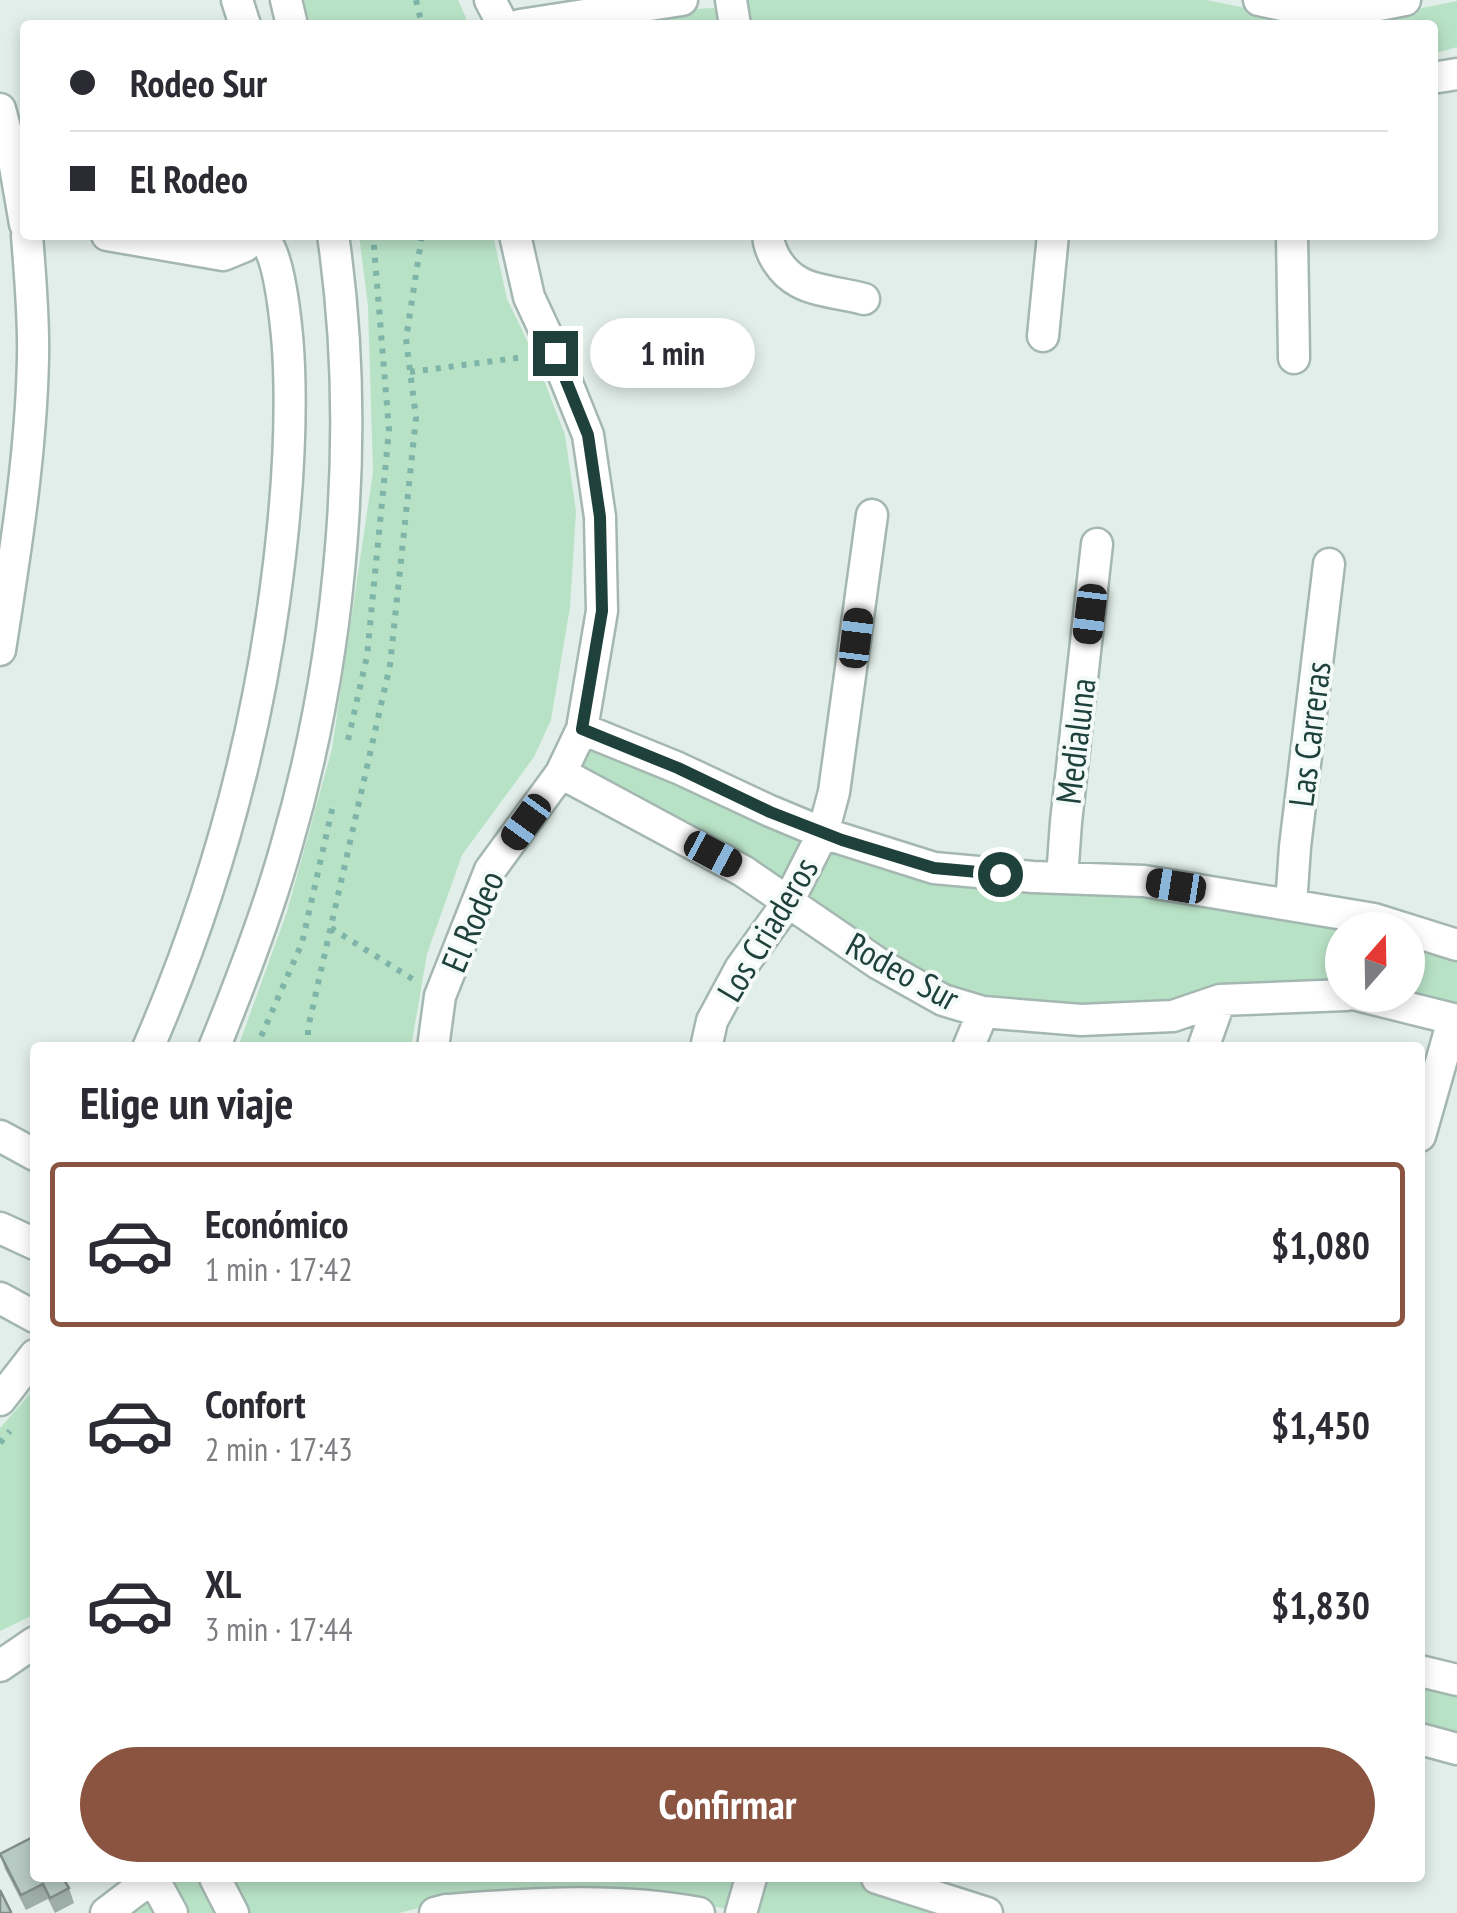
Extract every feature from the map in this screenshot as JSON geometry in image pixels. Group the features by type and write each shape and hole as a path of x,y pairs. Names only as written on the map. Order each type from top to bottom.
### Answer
{"street":[{"path":"552,20 682,0"},
{"path":"1268,1 1366,17 1405,0"},
{"path":"0,109 20,195"},
{"path":"0,650 29,423 33,358 27,240"},
{"path":"136,240 223,255 252,240"},
{"path":"150,1042 196,928 238,792 267,654 278,577 291,421 288,340 276,269 270,247 262,240"},
{"path":"216,1042 253,950 286,846 326,666 339,560 345,454 342,315 334,240"},
{"name":"El Rodeo","path":"434,1042 440,996 490,870 561,774 582,729 602,611 600,517 588,435 529,297 516,240"},
{"path":"768,240 768,248 800,284 864,298"},
{"path":"1043,336 1053,240"},
{"path":"1292,240 1294,358"},
{"name":"Los Criaderos","path":"707,1042 712,1021 740,968 788,902 823,833 834,792 872,515"},
{"name":"Medialuna","path":"1062,878 1098,544"},
{"name":"Las Carreras","path":"1291,905 1330,564"},
{"path":"582,729 823,833 934,868 1144,881 1325,913"},
{"name":"Rodeo Sur","path":"561,774 743,871 879,964 943,1000 984,1012 1081,1020 1154,1017 1173,1016 1220,1000 1325,996"},
{"path":"1425,937 1457,945"},
{"path":"1205,1042 1220,1000"},
{"path":"971,1042 984,1012"},
{"path":"1424,1012 1455,1020 1425,1119"},
{"path":"0,1136 30,1152"},
{"path":"0,1228 30,1242"},
{"path":"0,1298 30,1314"},
{"path":"0,1400 30,1361"},
{"path":"0,1666 30,1648"},
{"path":"1425,1672 1457,1680"},
{"path":"1425,1741 1457,1749"},
{"path":"106,1913 148,1882"},
{"path":"155,1882 172,1913"},
{"path":"217,1882 233,1913"},
{"path":"741,1913 750,1882"},
{"path":"890,1882 987,1913"},
{"path":"434,1913 556,1902 700,1913"}],"path":[{"path":"310,1042 308,1028 390,665 416,418 406,339 421,240"},
{"path":"410,372 555,353"},
{"path":"330,928 440,996"}],"green space":[{"path":"303,0 458,0 467,20 309,20"},
{"path":"749,0 1206,0 1295,18 1366,19 1457,1 1457,47 1438,53 1438,20 611,20 673,10 735,7"},
{"path":"360,240 494,240 507,299 535,357 565,435 576,511 570,607 551,720 534,757 462,855 427,954 412,1042 240,1042 287,912 332,749 373,472 368,306"},
{"path":"587,739 777,827 1325,921 1325,987 1171,1006 1081,1010 986,1002 947,991 574,771"},
{"path":"1425,945 1457,955 1457,1010 1425,1000"},
{"path":"30,1394 30,1616 0,1631 0,1428"},
{"path":"1425,1684 1457,1692 1457,1739 1425,1730"},
{"path":"161,1882 865,1882 967,1913 749,1913 674,1899 445,1901 399,1913 118,1913"}],"building":[{"path":"30,1839 30,1882 65,1882 69,1888 50,1898 43,1884 21,1895 0,1854"},
{"path":"0,1890 11,1912 10,1913 0,1913"}],"route":[{"path":"555,353 588,435 600,517 602,611 582,729 842,840 934,868 1000,874"}]}
